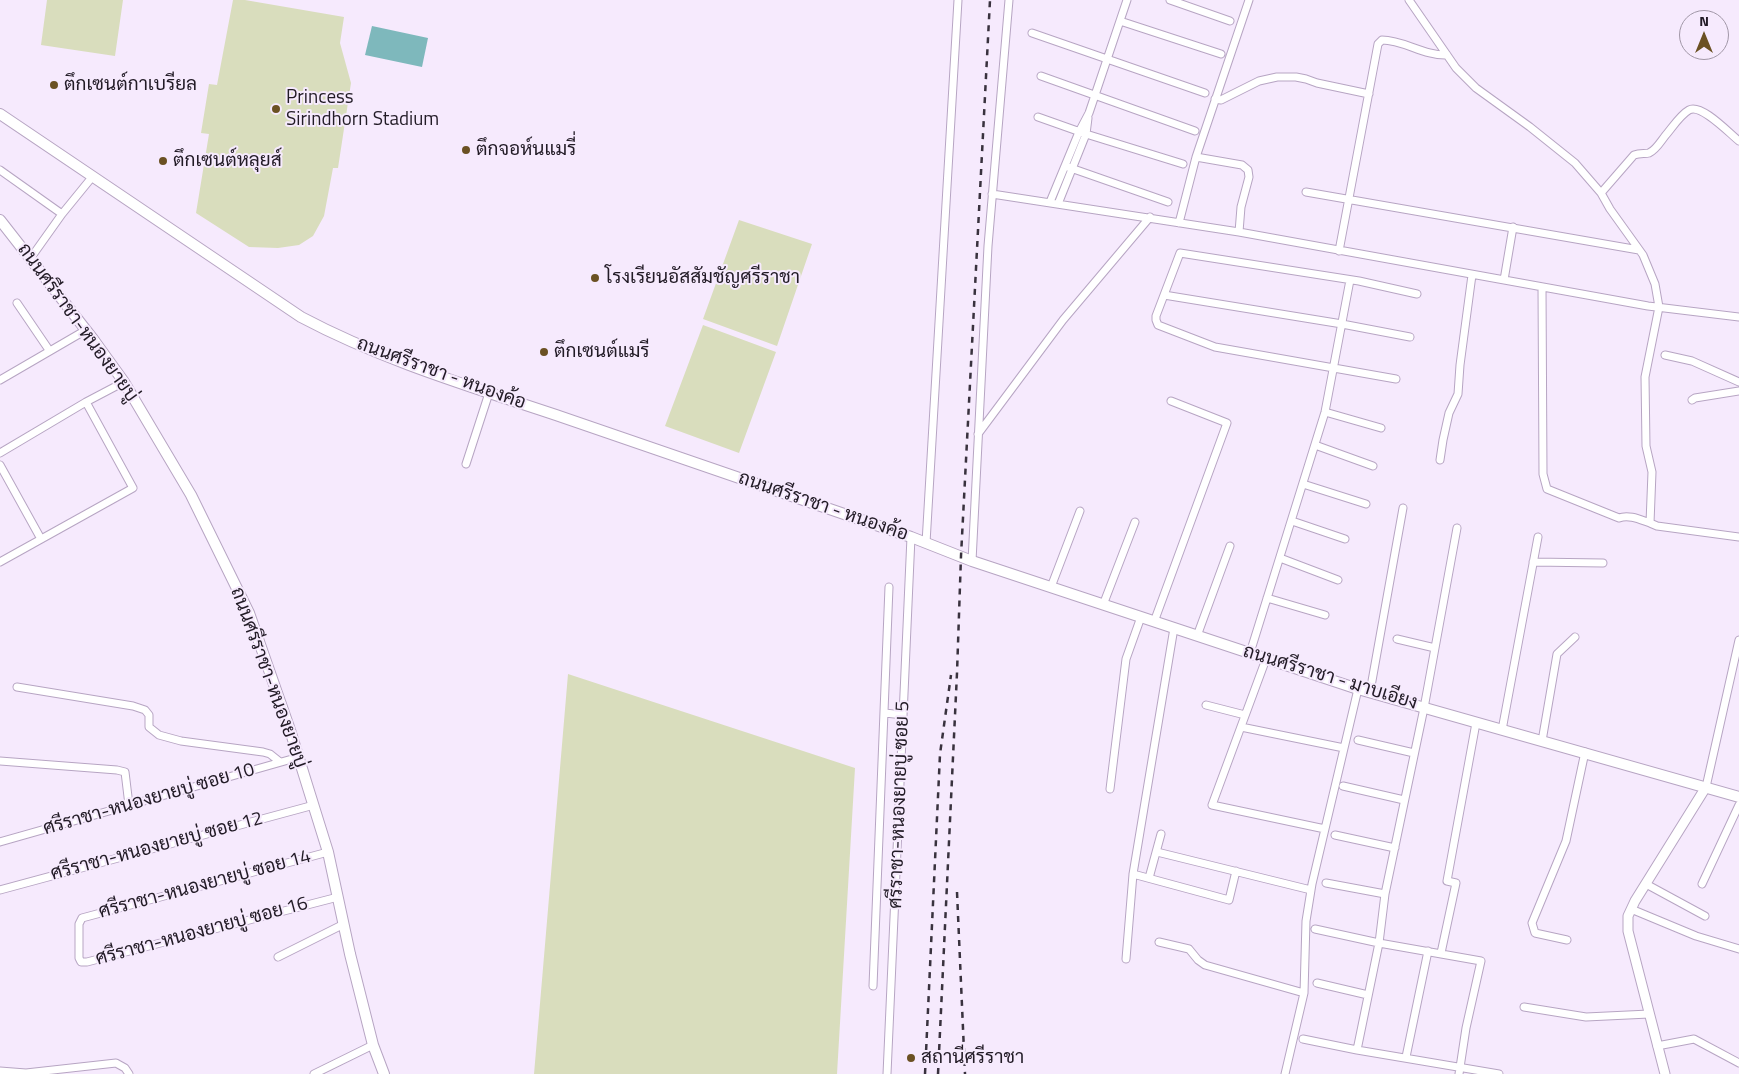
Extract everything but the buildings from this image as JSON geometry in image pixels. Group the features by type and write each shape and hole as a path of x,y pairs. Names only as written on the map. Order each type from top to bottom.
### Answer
{"main road":[{"name":"ถนนศรีราชา - หนองค้อ","path":"0,114 301,317 336,336 489,393 926,543"},
{"name":"ถนนศรีราชา-หนองยายบู่","path":"0,220 93,339 124,382 191,495 249,614 299,757 328,852 373,1045 384,1074"},
{"name":"ถนนศรีราชา - มาบเอียง","path":"926,543 972,561 1358,689 1739,797"}],"street":[{"path":"926,543 958,0"},
{"path":"972,561 988,246 1009,0"},
{"path":"1050,202 1068,168 1082,133 1127,0"},
{"path":"1170,0 1230,21"},
{"path":"1180,222 1196,156 1249,0"},
{"path":"1409,0 1456,68 1476,88 1530,127 1575,163 1601,193 1610,210 1643,255 1655,284 1658,307 1645,377 1646,446 1652,472 1650,523"},
{"path":"1120,21 1221,54"},
{"path":"1032,33 1205,93"},
{"path":"1339,251 1378,44 1382,40 1414,47 1429,53 1447,54"},
{"path":"1041,76 1195,131"},
{"path":"1215,99 1221,100 1259,81 1277,77 1296,77 1368,94"},
{"path":"1601,193 1634,155 1648,153 1654,149 1688,110 1698,108 1705,112 1739,141"},
{"path":"1038,117 1082,133 1182,164"},
{"path":"1196,156 1242,165 1248,170 1249,177 1241,207 1240,232"},
{"path":"1068,168 1168,202"},
{"path":"1058,204 1068,168"},
{"path":"0,170 62,214"},
{"path":"30,259 92,176"},
{"path":"1306,192 1638,250"},
{"path":"992,194 1240,232 1658,307 1739,317"},
{"path":"978,435 1063,320 1150,217"},
{"path":"1504,280 1514,227"},
{"path":"1396,379 1215,347 1158,325 1156,316 1180,253 1350,280 1417,294"},
{"path":"1440,460 1449,413 1458,394 1472,274"},
{"path":"1250,653 1325,412 1350,280"},
{"path":"1542,287 1542,474 1547,489 1619,518 1624,516 1657,526 1739,537"},
{"path":"1164,295 1410,337"},
{"path":"18,303 49,350"},
{"path":"0,380 86,330"},
{"path":"1665,355 1692,361 1739,382"},
{"path":"0,454 86,402 124,382"},
{"path":"1692,400 1739,391"},
{"path":"466,464 489,393"},
{"path":"0,562 133,488 86,402"},
{"path":"1154,622 1227,423 1171,402"},
{"path":"1325,412 1382,428"},
{"path":"1315,446 1373,466"},
{"path":"0,465 41,539"},
{"path":"1303,484 1366,504"},
{"path":"1370,692 1403,508"},
{"path":"1051,587 1080,511"},
{"path":"1292,520 1345,539"},
{"path":"1103,605 1136,522"},
{"path":"1357,1050 1380,943 1385,894 1424,708 1457,528"},
{"name":"ศรีราชา-หนองยายบู่ ซอย 5","path":"887,1074 911,537"},
{"path":"1502,730 1538,537"},
{"path":"1198,636 1230,546"},
{"path":"1280,558 1338,580"},
{"path":"1533,562 1603,564"},
{"path":"873,986 889,587"},
{"path":"1267,598 1325,615"},
{"path":"1110,789 1126,659 1141,617"},
{"path":"1126,959 1133,874 1174,628"},
{"path":"1542,741 1558,654 1575,637"},
{"path":"1397,639 1435,648"},
{"path":"1664,1074 1628,931 1628,916 1706,787 1739,640"},
{"path":"1266,659 1212,805 1325,828"},
{"path":"17,687 133,706 145,710 150,715 150,727 159,736 181,741 263,752 270,754 280,762"},
{"path":"1285,1074 1304,993 1306,921 1311,890 1358,689"},
{"path":"1206,705 1245,715"},
{"path":"885,713 903,715"},
{"path":"1441,953 1456,883 1447,881 1476,722"},
{"path":"1241,727 1344,748"},
{"path":"1358,740 1414,753"},
{"path":"1567,940 1535,933 1532,923 1566,840 1584,752"},
{"name":"ศรีราชา-หนองยายบู่ ซอย 10","path":"0,842 299,757"},
{"path":"0,761 125,772 129,805"},
{"path":"1343,786 1404,800"},
{"path":"1702,884 1739,805"},
{"name":"ศรีราชา-หนองยายบู่ ซอย 12","path":"0,890 314,806"},
{"path":"1149,878 1162,834"},
{"path":"1334,835 1394,848"},
{"name":"ศรีราชา-หนองยายบู่ ซอย 14","path":"82,918 328,852"},
{"path":"1157,852 1311,890"},
{"path":"1133,874 1229,900 1236,871"},
{"path":"1326,883 1385,894"},
{"path":"1646,884 1705,916"},
{"name":"ศรีราชา-หนองยายบู่ ซอย 16","path":"82,918 79,924 79,958 84,963 338,897"},
{"path":"1631,909 1696,936 1739,949"},
{"path":"278,957 344,924"},
{"path":"1315,929 1481,961 1466,1028 1460,1071"},
{"path":"1159,942 1189,949 1198,960 1206,965 1304,993"},
{"path":"1406,1058 1428,951"},
{"path":"1317,983 1368,994"},
{"path":"1524,1007 1586,1017 1649,1014"},
{"path":"1303,1039 1406,1058 1460,1071 1499,1074"},
{"path":"1657,1046 1694,1039 1739,1063"},
{"path":"314,1074 373,1045"},
{"path":"0,1071 26,1073 116,1063 125,1068 129,1074"}],"shaded area":[{"path":"47,0 123,0 115,56 41,45"},
{"name":"Princess Sirindhorn Stadium","path":"233,0 245,0 344,17 340,43 351,83 338,168 333,168 324,216 313,236 299,245 278,248 249,247 196,213 209,134 201,133 209,84 217,85"},
{"path":"372,26 428,38 422,67 365,55"},
{"path":"739,220 812,244 777,346 703,319"},
{"path":"703,325 776,352 739,453 665,426"},
{"path":"568,674 855,768 837,1074 534,1074"}],"railway":[{"path":"938,1074 961,556 990,0"},
{"path":"925,1074 940,754 951,675"},
{"path":"957,892 965,1074"}],"place":[{"name":"ตึกเซนต์กาเบรียล","path":"54,85"},
{"name":"Princess Sirindhorn Stadium","path":"276,109"},
{"name":"ตึกจอห์นแมรี่","path":"466,150"},
{"name":"ตึกเซนต์หลุยส์","path":"163,161"},
{"name":"โรงเรียนอัสสัมชัญศรีราชา","path":"595,278"},
{"name":"ตึกเซนต์แมรี","path":"544,352"},
{"name":"สถานีศรีราชา","path":"911,1058"}]}
